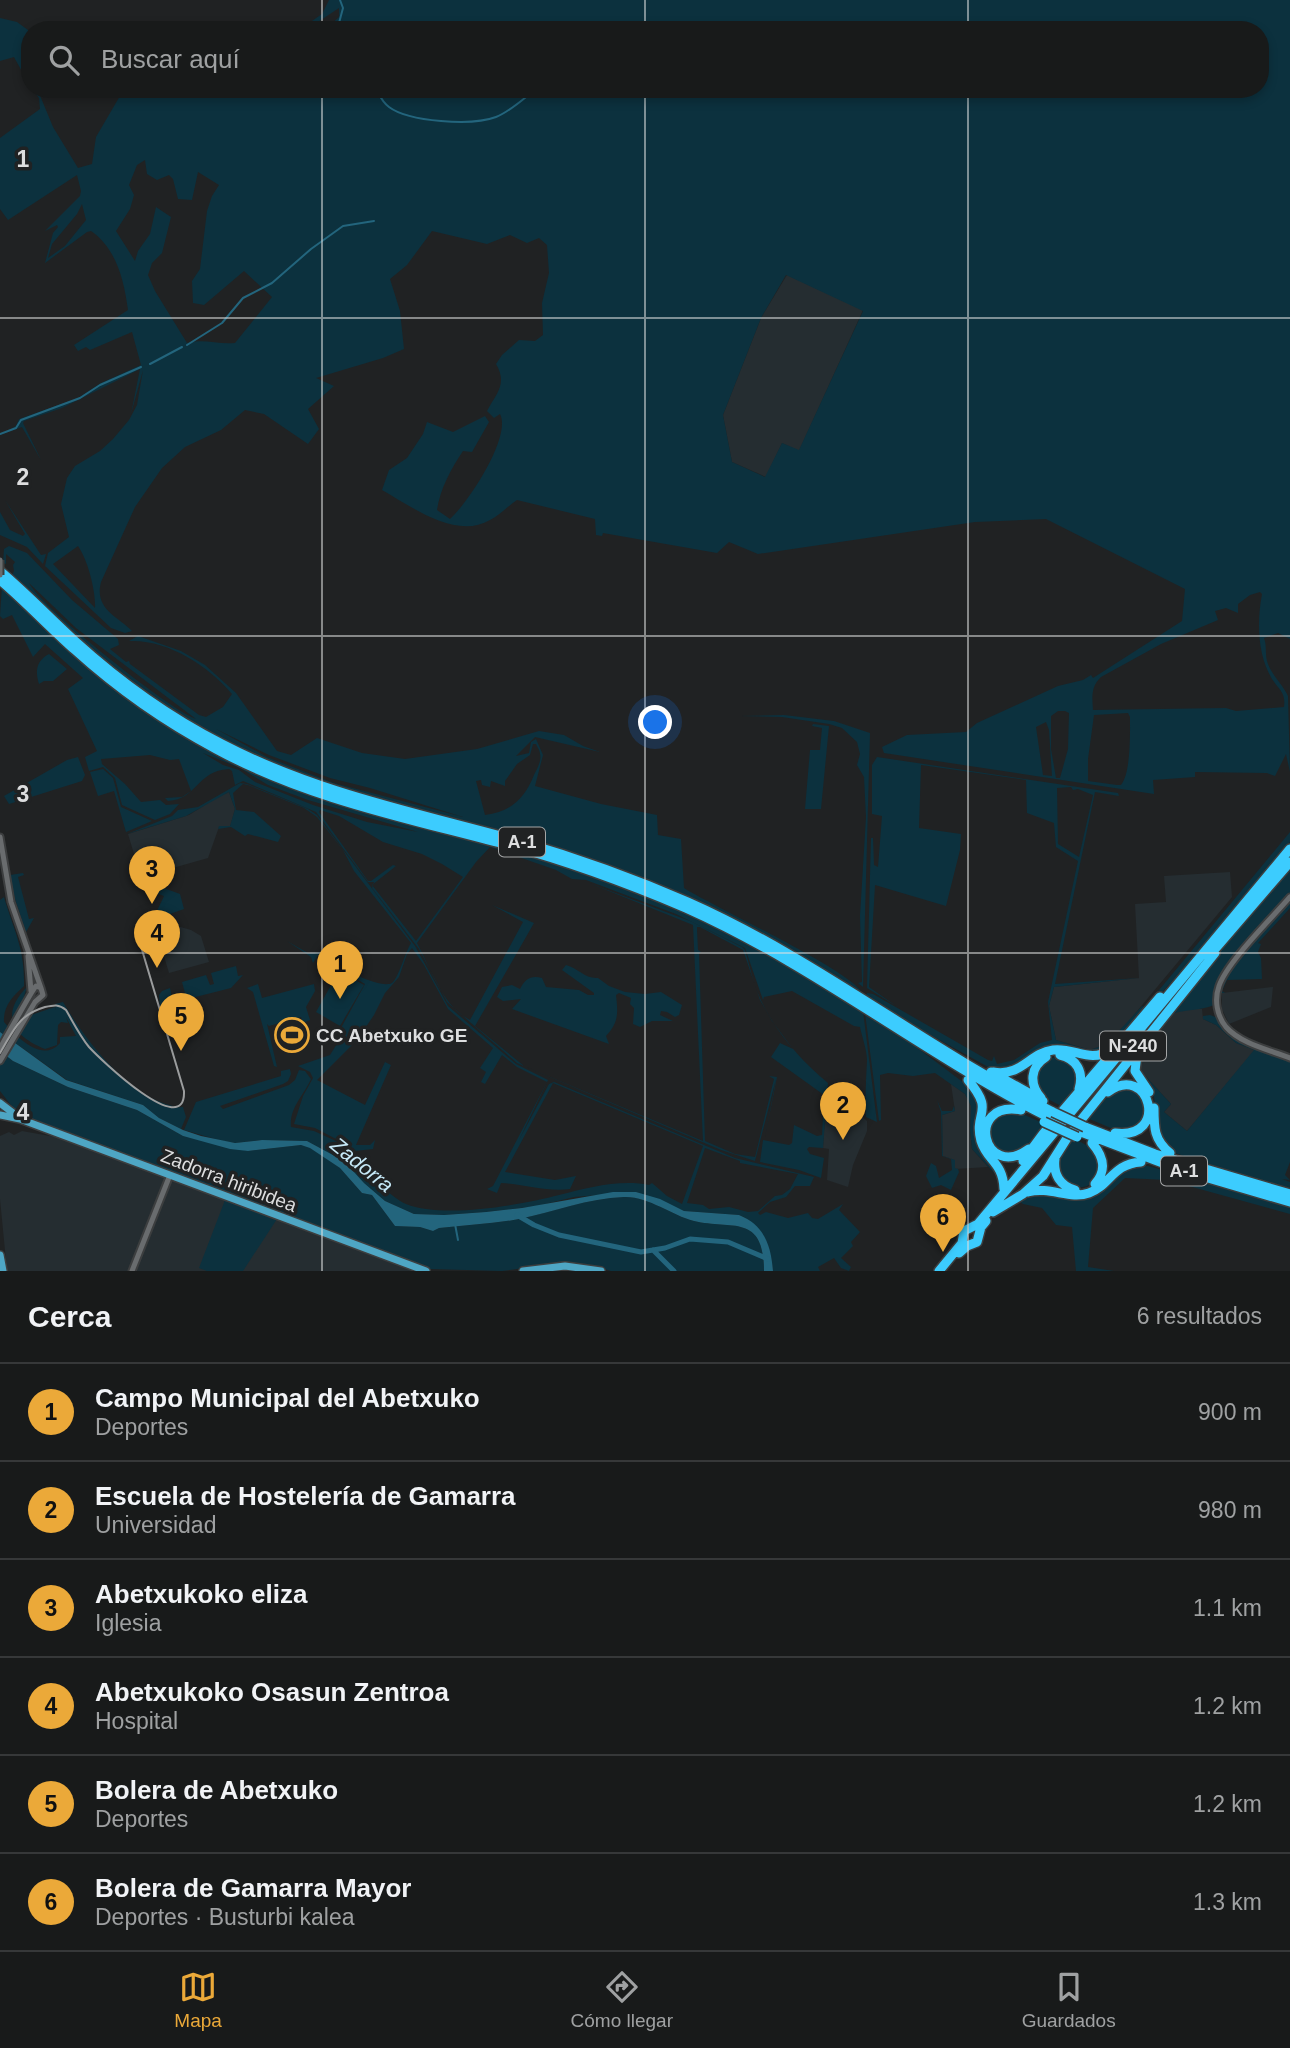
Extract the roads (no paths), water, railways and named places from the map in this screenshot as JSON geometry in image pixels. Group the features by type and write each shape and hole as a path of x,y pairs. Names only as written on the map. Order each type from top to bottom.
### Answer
{"highway":[{"name":"A-1","path":"0,573 112,673 166,712 220,743 310,783 394,809 559,853 660,890 779,948 1051,1115"},
{"name":"A-1","path":"0,580 110,679 166,719 217,750 262,771 349,804 556,859 655,895 777,954 998,1091 1051,1115"},
{"name":"N-240","path":"966,1242 977,1242 976,1230 998,1199 1082,1102 1290,849"},
{"name":"N-240","path":"942,1271 966,1242 964,1231 976,1230 993,1212 1290,862"},
{"path":"998,1199 1033,1146 1120,1043 1223,929"},
{"path":"993,1212 1039,1181 1069,1135 1138,1052 1223,940"},
{"path":"903,1024 1042,1100"},
{"path":"914,1040 936,1059 968,1080 1021,1110"},
{"path":"989,1071 1014,1071 1053,1050 1099,1056 1120,1043"},
{"path":"1138,1052 1135,1071 1153,1101 1155,1134 1159,1143 1170,1153"},
{"path":"1055,1159 1056,1174 1063,1184 1077,1190 1088,1189 1097,1182 1103,1167 1101,1155 1083,1130 1051,1115 1042,1100 1032,1083 1033,1073 1040,1061 1054,1055 1069,1058 1076,1064 1081,1078 1077,1094"},
{"path":"968,1080 983,1101 981,1139 1001,1170 1003,1189"},
{"path":"1033,1146 1021,1155 1007,1157 994,1152 985,1138 987,1124 996,1113 1007,1109 1051,1115 1083,1130 1132,1133 1142,1127 1148,1117 1148,1100 1139,1090 1128,1085 1114,1088 1101,1097"},
{"name":"A-1","path":"1083,1130 1195,1175 1290,1202"},
{"name":"A-1","path":"1083,1130 1290,1194"},
{"path":"1115,1133 1238,1180"},
{"path":"1092,1143 1141,1162 1186,1175 1195,1175"},
{"path":"1023,1194 1046,1189 1076,1195 1086,1194 1098,1188 1118,1169 1141,1162"}],"main road":[{"name":"Zadorra hiribidea","path":"0,1103 20,1119"},
{"name":"Zadorra hiribidea","path":"0,1115 20,1119 426,1271"},
{"path":"0,1255 3,1271"},
{"path":"523,1271 565,1266 601,1271"}],"street":[{"path":"0,559 0,573"},
{"path":"0,837 9,893 43,993 0,1048"},
{"path":"1290,897 1230,966 1218,987 1216,997 1219,1015 1227,1028 1251,1043 1290,1058"},
{"path":"28,952 31,993 34,998 39,998"},
{"path":"0,1061 31,993 35,987 41,988"},
{"path":"132,1271 170,1175"}],"waterway":[{"path":"340,0 343,8 340,21"},
{"path":"382,98 398,112 425,119 457,122 496,117 525,98"},
{"path":"187,345 222,323 243,298 272,283 343,226 374,221"},
{"path":"150,364 182,347"},
{"path":"0,434 16,428 21,420 80,398 100,385 141,367"},
{"path":"517,1215 559,1235 641,1252 665,1248 690,1239 728,1242 768,1259"},
{"path":"455,1224 458,1240"},
{"path":"653,1250 674,1271"}],"tram line":[{"path":"0,1053 13,1030 29,1014 45,1007 59,1006 66,1010 89,1047 124,1079 157,1102 171,1107 181,1104 184,1091 140,943 143,935 164,916"}],"place":[{"name":"Abetxukoko eliza","path":"152,904"},
{"name":"Abetxukoko Osasun Zentroa","path":"157,968"},
{"name":"Campo Municipal del Abetxuko","path":"340,999"},
{"name":"CC Abetxuko GE","path":"292,1035"},
{"name":"Bolera de Abetxuko","path":"181,1051"},
{"name":"Escuela de Hostelería de Gamarra","path":"843,1140"},
{"name":"Bolera de Gamarra Mayor","path":"943,1252"}],"water label":[{"name":"Zadorra","path":"362,1165"}]}
